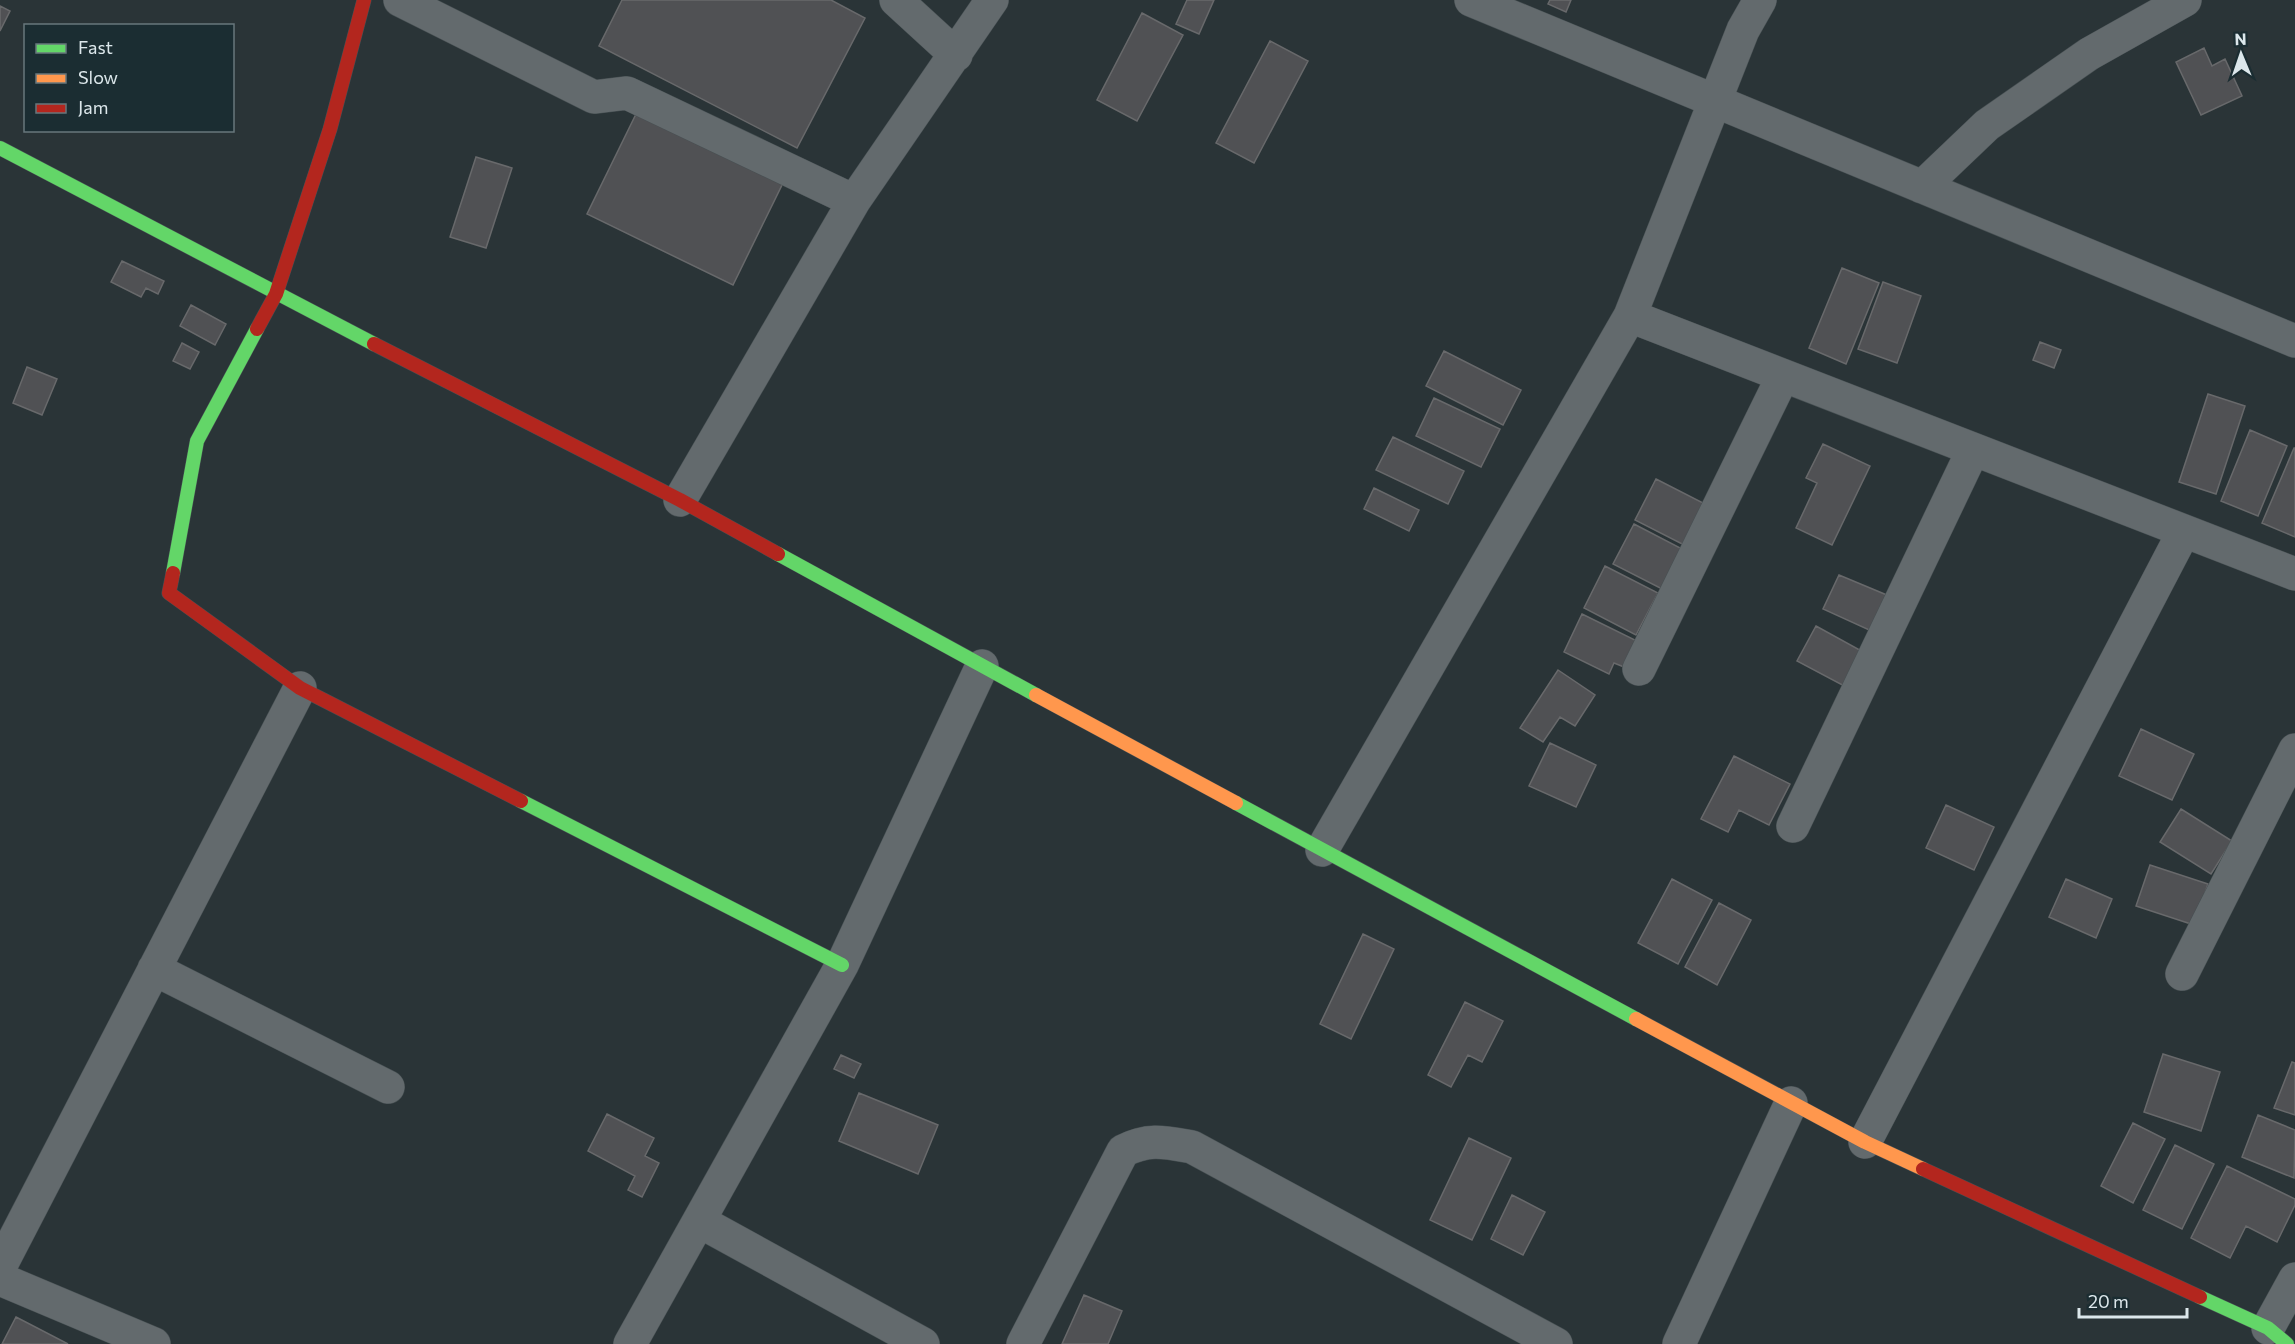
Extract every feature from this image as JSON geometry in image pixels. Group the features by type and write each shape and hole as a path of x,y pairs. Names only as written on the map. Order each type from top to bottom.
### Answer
{"street":[{"path":"364,0 330,129 276,294 197,441 169,593 300,688 842,965"},
{"path":"400,0 594,97 627,93 854,201"},
{"path":"896,0 956,55"},
{"path":"680,500 854,201 992,0"},
{"path":"1471,0 2295,340"},
{"path":"1322,850 1630,316 1743,30 1760,0"},
{"path":"1922,187 1987,124 2089,54 2185,0"},
{"path":"0,148 276,294 680,500 982,666 1864,1142 2278,1336 2295,1279"},
{"path":"1630,316 2295,574"},
{"path":"1639,669 1783,376"},
{"path":"1793,826 1973,450"},
{"path":"1864,1142 2184,531"},
{"path":"630,1344 842,965 982,666"},
{"path":"0,1268 300,688"},
{"path":"2182,974 2295,750"},
{"path":"154,969 388,1087"},
{"path":"1679,1344 1791,1103"},
{"path":"1023,1344 1124,1151 1140,1143 1163,1142 1192,1147 1556,1344"},
{"path":"699,1221 923,1344"},
{"path":"0,1280 154,1344"}],"building":[{"path":"622,0 831,0 865,18 797,148 599,46"},
{"path":"1187,0 1214,0 1199,34 1176,24"},
{"path":"1550,0 1571,0 1566,12 1548,4"},
{"path":"0,6 10,11 0,31"},
{"path":"1142,13 1183,35 1137,121 1097,100"},
{"path":"1270,41 1308,61 1254,163 1216,143"},
{"path":"2204,48 2212,66 2225,59 2242,96 2201,115 2176,62"},
{"path":"637,112 783,183 733,285 587,214"},
{"path":"476,157 512,168 486,248 450,237"},
{"path":"122,261 164,281 158,294 146,288 141,297 111,282"},
{"path":"1842,268 1879,283 1846,364 1809,348"},
{"path":"1883,282 1921,296 1897,363 1858,349"},
{"path":"191,305 226,324 215,345 180,326"},
{"path":"2040,342 2061,350 2054,368 2033,360"},
{"path":"182,343 199,352 190,369 173,361"},
{"path":"1444,351 1521,390 1503,425 1426,386"},
{"path":"27,367 57,379 42,415 13,403"},
{"path":"2208,394 2245,406 2216,494 2179,482"},
{"path":"1434,398 1500,429 1481,467 1416,436"},
{"path":"2250,430 2287,446 2258,516 2221,501"},
{"path":"1393,437 1464,471 1448,504 1376,470"},
{"path":"1823,444 1870,466 1832,545 1796,528 1817,483 1806,478"},
{"path":"2295,448 2295,537 2262,523"},
{"path":"1656,479 1709,506 1688,547 1635,520"},
{"path":"1374,488 1419,510 1409,531 1364,509"},
{"path":"1634,524 1686,551 1666,591 1613,564"},
{"path":"1605,566 1658,593 1636,635 1584,608"},
{"path":"1839,575 1894,598 1878,634 1823,609"},
{"path":"1582,614 1637,641 1624,667 1614,663 1609,674 1564,652"},
{"path":"1816,626 1867,654 1848,688 1797,661"},
{"path":"1558,670 1595,695 1575,726 1560,717 1543,742 1520,728"},
{"path":"2141,729 2194,754 2172,800 2119,776"},
{"path":"1550,743 1596,765 1576,807 1529,786"},
{"path":"1734,756 1790,784 1769,825 1739,810 1728,832 1701,819"},
{"path":"1946,805 1994,827 1974,870 1926,848"},
{"path":"2181,809 2232,841 2211,874 2160,842"},
{"path":"2150,865 2208,884 2194,925 2136,906"},
{"path":"1672,879 1712,900 1678,964 1638,943"},
{"path":"2066,879 2112,899 2096,938 2049,917"},
{"path":"1719,903 1751,920 1717,985 1685,967"},
{"path":"1363,934 1394,949 1351,1039 1320,1024"},
{"path":"1465,1002 1503,1021 1482,1062 1468,1055 1451,1087 1428,1075"},
{"path":"2163,1054 2220,1072 2201,1131 2144,1112"},
{"path":"841,1055 861,1064 854,1078 834,1069"},
{"path":"2292,1062 2295,1063 2295,1115 2274,1108"},
{"path":"859,1093 938,1125 918,1174 839,1141"},
{"path":"607,1114 654,1138 645,1156 659,1163 642,1197 628,1190 635,1176 588,1151"},
{"path":"2258,1115 2295,1130 2294,1178 2242,1157"},
{"path":"2133,1123 2165,1139 2133,1203 2101,1186"},
{"path":"1469,1138 1511,1158 1472,1240 1430,1220"},
{"path":"2175,1145 2214,1164 2182,1229 2143,1210"},
{"path":"2227,1166 2295,1199 2295,1205 2277,1242 2246,1226 2230,1258 2191,1238"},
{"path":"1512,1195 1545,1212 1523,1255 1491,1239"},
{"path":"1084,1295 1122,1311 1108,1344 1062,1344"},
{"path":"16,1317 68,1344 2,1344"}],"traffic: fast":[{"path":"0,148 374,344"},
{"path":"173,573 197,441 257,329"},
{"path":"778,554 1036,695"},
{"path":"521,801 842,965"},
{"path":"1236,803 1636,1019"},
{"path":"2200,1297 2268,1328 2287,1344"}],"traffic: slow":[{"path":"1036,695 1236,803"},
{"path":"1636,1019 1865,1142 1923,1169"}],"traffic: jam":[{"path":"257,329 276,294 330,129 364,0"},
{"path":"374,344 680,500 778,554"},
{"path":"173,573 169,593 300,688 521,801"},
{"path":"1923,1169 2200,1297"}]}
